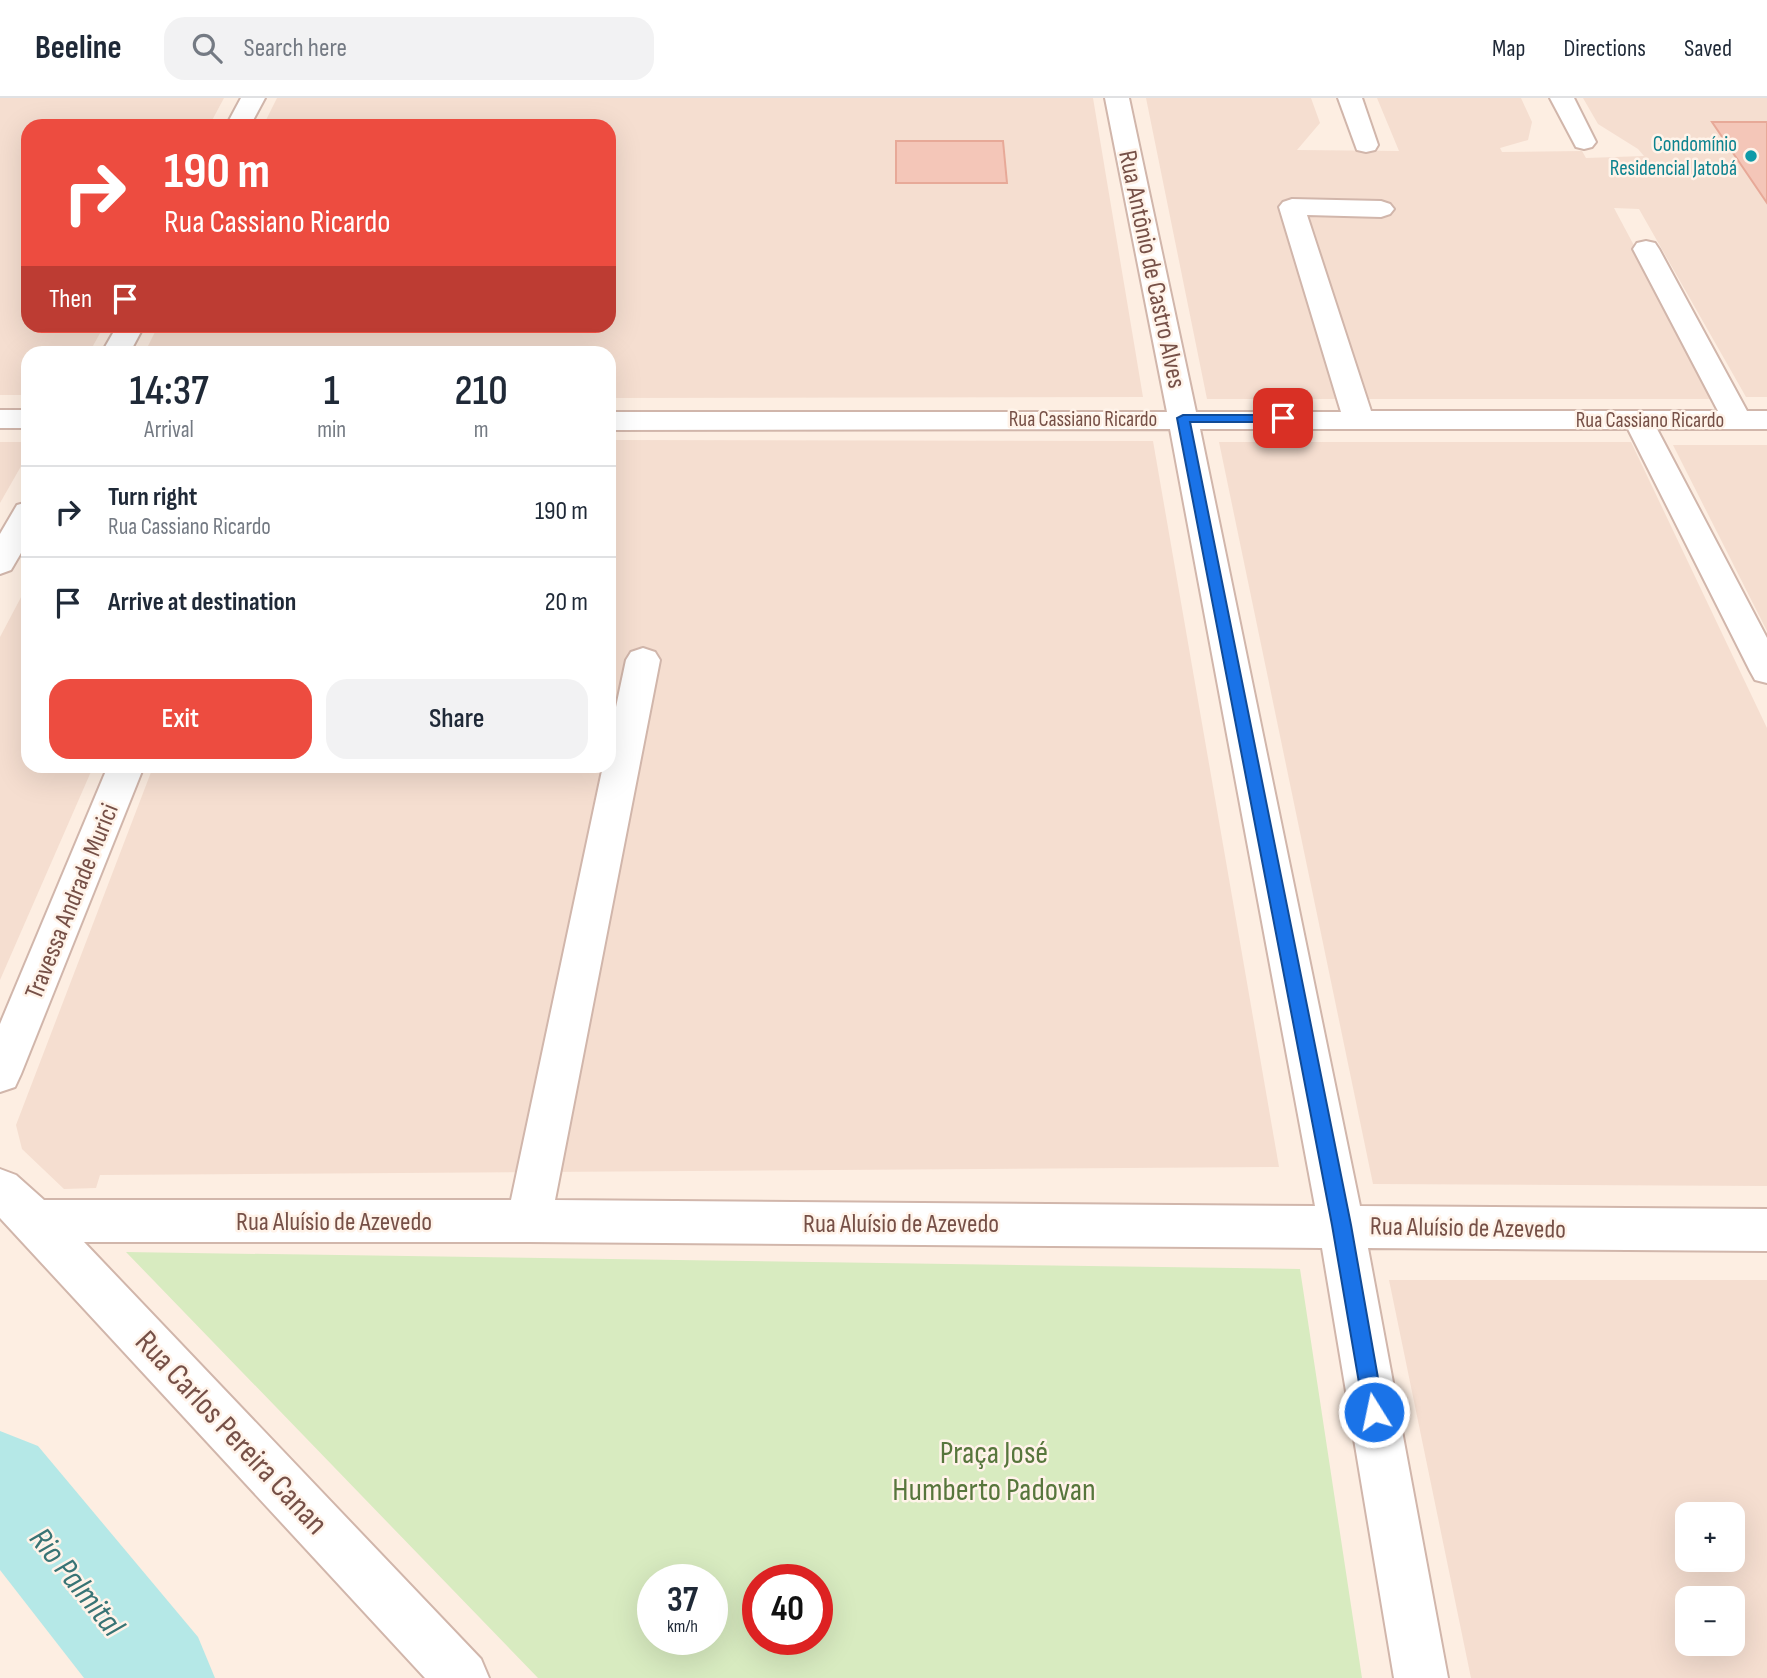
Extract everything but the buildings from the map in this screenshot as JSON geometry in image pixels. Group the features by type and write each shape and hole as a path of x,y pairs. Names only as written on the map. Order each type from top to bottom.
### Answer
{"street":[{"path":"242,119 253,98"},
{"name":"Rua Antônio de Castro Alves","path":"1117,98 1183,418 1341,1225 1421,1678"},
{"path":"1350,98 1366,145"},
{"path":"1562,98 1584,142"},
{"path":"1358,418 1292,207 1381,209"},
{"path":"1646,249 1737,420"},
{"name":"Rua Cassiano Ricardo","path":"616,421 1183,418 1767,420"},
{"path":"0,419 21,419"},
{"path":"1638,421 1767,671"},
{"path":"0,563 21,525"},
{"path":"529,1221 643,660"},
{"name":"Travessa Andrade Murici","path":"0,1074 123,773"},
{"name":"Rua Carlos Pereira Canan","path":"0,1189 35,1222 462,1678"},
{"name":"Rua Aluísio de Azevedo","path":"35,1222 529,1221 1767,1230"}],"shaded area":[{"path":"0,98 224,98 213,119 21,119 21,333 100,333 93,346 21,346 21,395 0,395"},
{"path":"277,98 1093,98 1143,397 616,398 616,346 148,346 154,333 616,333 616,119 266,119"},
{"path":"1146,98 1311,98 1320,123 1297,150 1399,151 1377,98 1521,98 1532,122 1528,140 1500,148 1502,152 1582,151 1586,158 1644,156 1638,149 1598,124 1583,98 1767,98 1767,397 1746,397 1639,209 1614,208 1716,399 1207,399"},
{"path":"616,440 1153,441 1279,1167 100,1175 96,1188 64,1189 22,1149 16,1125 151,773 616,773"},
{"path":"0,442 21,442 21,466 0,503"},
{"path":"1219,442 1631,442 1767,728 1767,1186 1373,1184"},
{"path":"1673,445 1767,445 1767,631"},
{"path":"21,597 21,773 90,773 0,980 0,637"},
{"path":"1389,1280 1767,1280 1767,1678 1471,1678"}],"green space":[{"name":"Praça José Humberto Padovan","path":"126,1252 1300,1269 1362,1678 538,1678"}],"waterway":[{"name":"Rio Palmital","path":"0,1484 157,1678"}],"place":[{"name":"Condomínio Residencial Jatobá","path":"1751,156"}],"route":[{"path":"1283,418 1183,418 1341,1225 1374,1412"}]}
